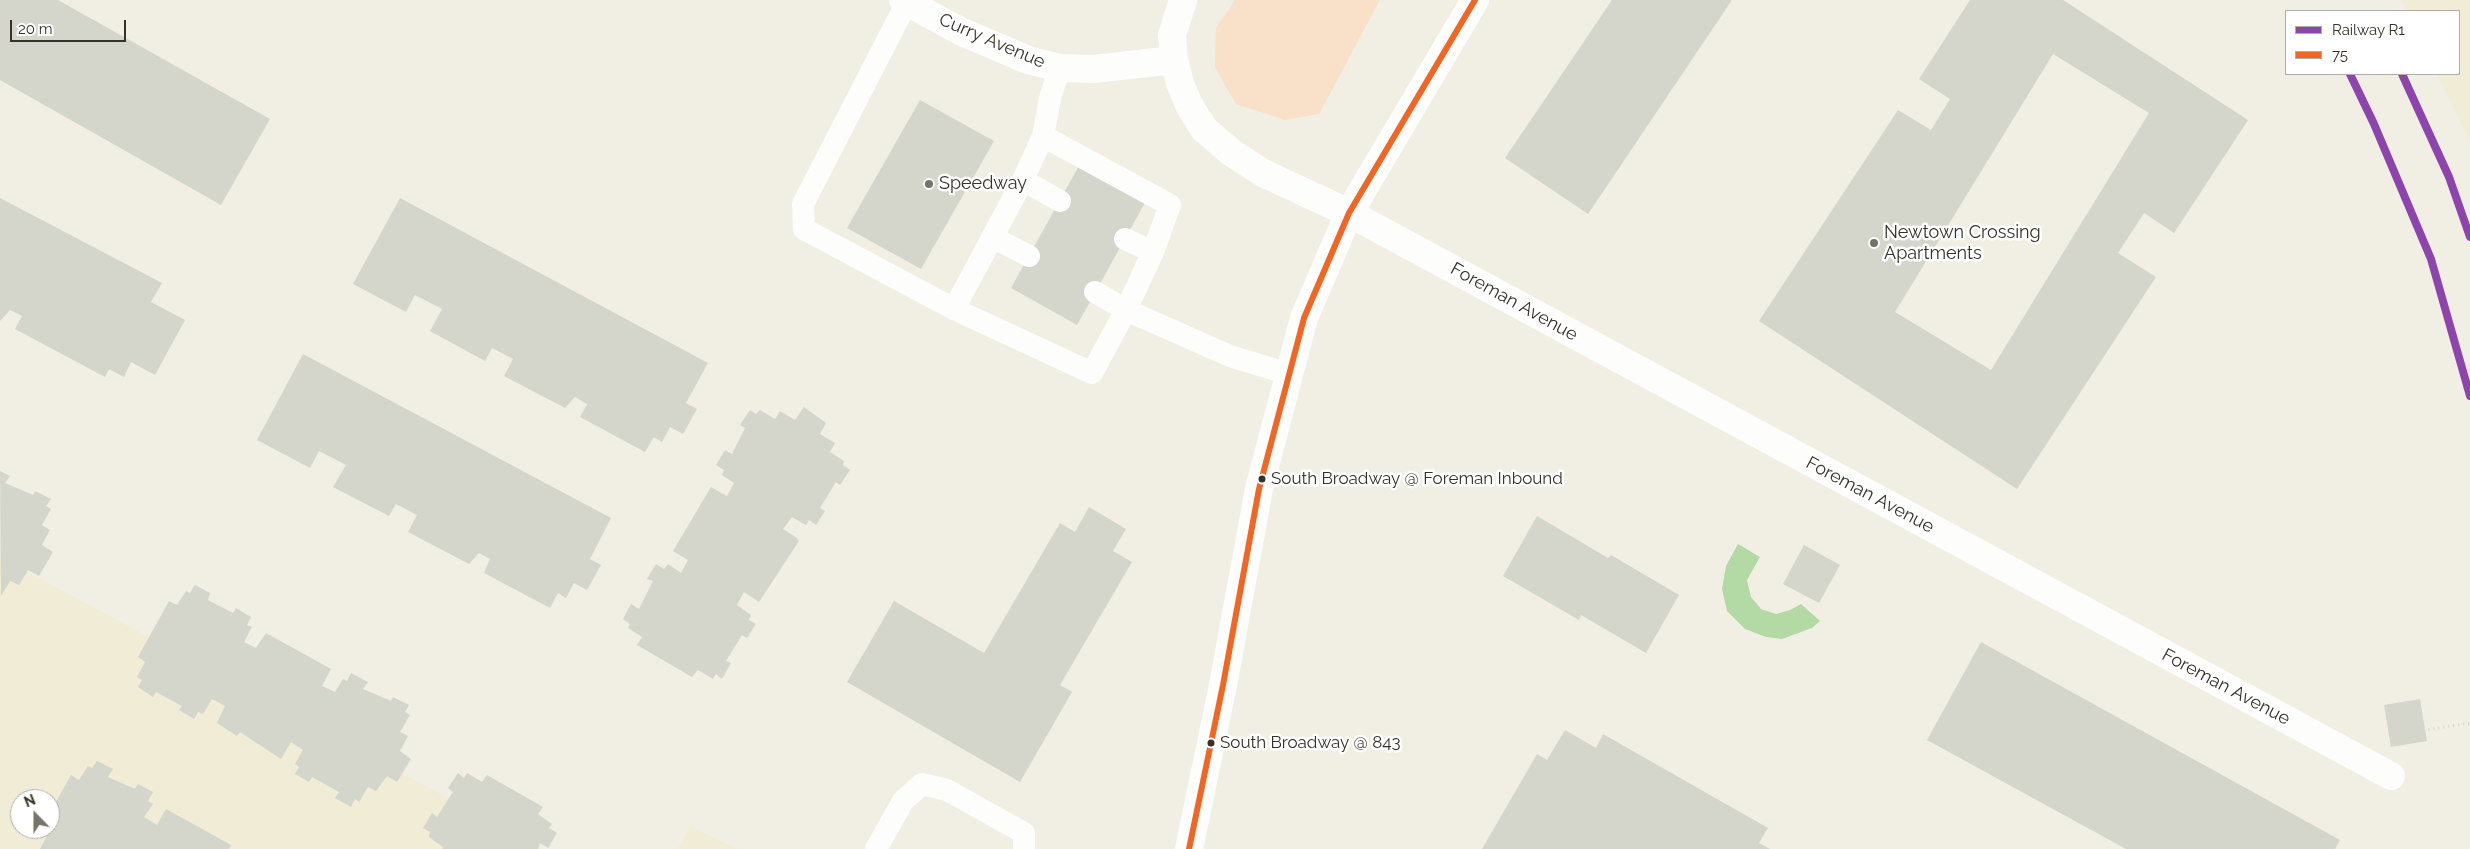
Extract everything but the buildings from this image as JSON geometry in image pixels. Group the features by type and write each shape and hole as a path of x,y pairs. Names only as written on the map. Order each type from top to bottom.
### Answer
{"street":[{"name":"Foreman Avenue","path":"1183,0 1172,35 1174,60 1186,98 1204,129 1232,153 1264,173 1350,213 2390,776"},
{"path":"1189,849 1223,685 1259,489 1304,318 1350,213 1475,0"},
{"name":"Curry Avenue","path":"905,1 960,31 1028,60 1060,68 1094,69 1174,60"}],"lane":[{"path":"905,1 803,204 804,229 954,309 1092,373 1126,310 1153,252 1170,205 1043,136"},
{"path":"954,309 1024,180 1043,136 1060,68"},
{"path":"1024,180 1060,201"},
{"path":"992,237 1029,256"},
{"path":"1125,239 1153,252"},
{"path":"1095,292 1126,310 1230,356 1289,374"},
{"path":"876,849 903,801 922,784 947,790 1024,833 1024,849"}],"path":[{"path":"2388,736 2470,723"}],"shaded area":[{"path":"1235,0 1380,0 1319,114 1285,120 1236,104 1215,67 1216,28"},
{"path":"2401,0 2470,0 2470,141 2437,75 2460,75 2460,10 2406,10"},
{"path":"1738,544 1760,557 1747,580 1751,597 1761,609 1776,614 1801,604 1820,621 1812,628 1782,639 1766,637 1745,629 1727,611 1722,589 1726,566"},
{"path":"0,557 543,849 0,849"},
{"path":"690,827 738,849 678,849"}],"rail line":[{"name":"R1","path":"2350,75 2374,124 2431,259 2470,396"},
{"name":"R1","path":"2402,75 2449,177 2470,237"}],"transit line":[{"name":"75","path":"1189,849 1223,685 1259,489 1304,318 1349,213 1475,0"}],"place":[{"name":"Speedway","path":"929,184"},
{"name":"Newtown Crossing Apartments","path":"1874,243"},
{"name":"South Broadway @ Foreman Inbound","path":"1262,479"},
{"name":"South Broadway @ 843","path":"1211,743"}]}
